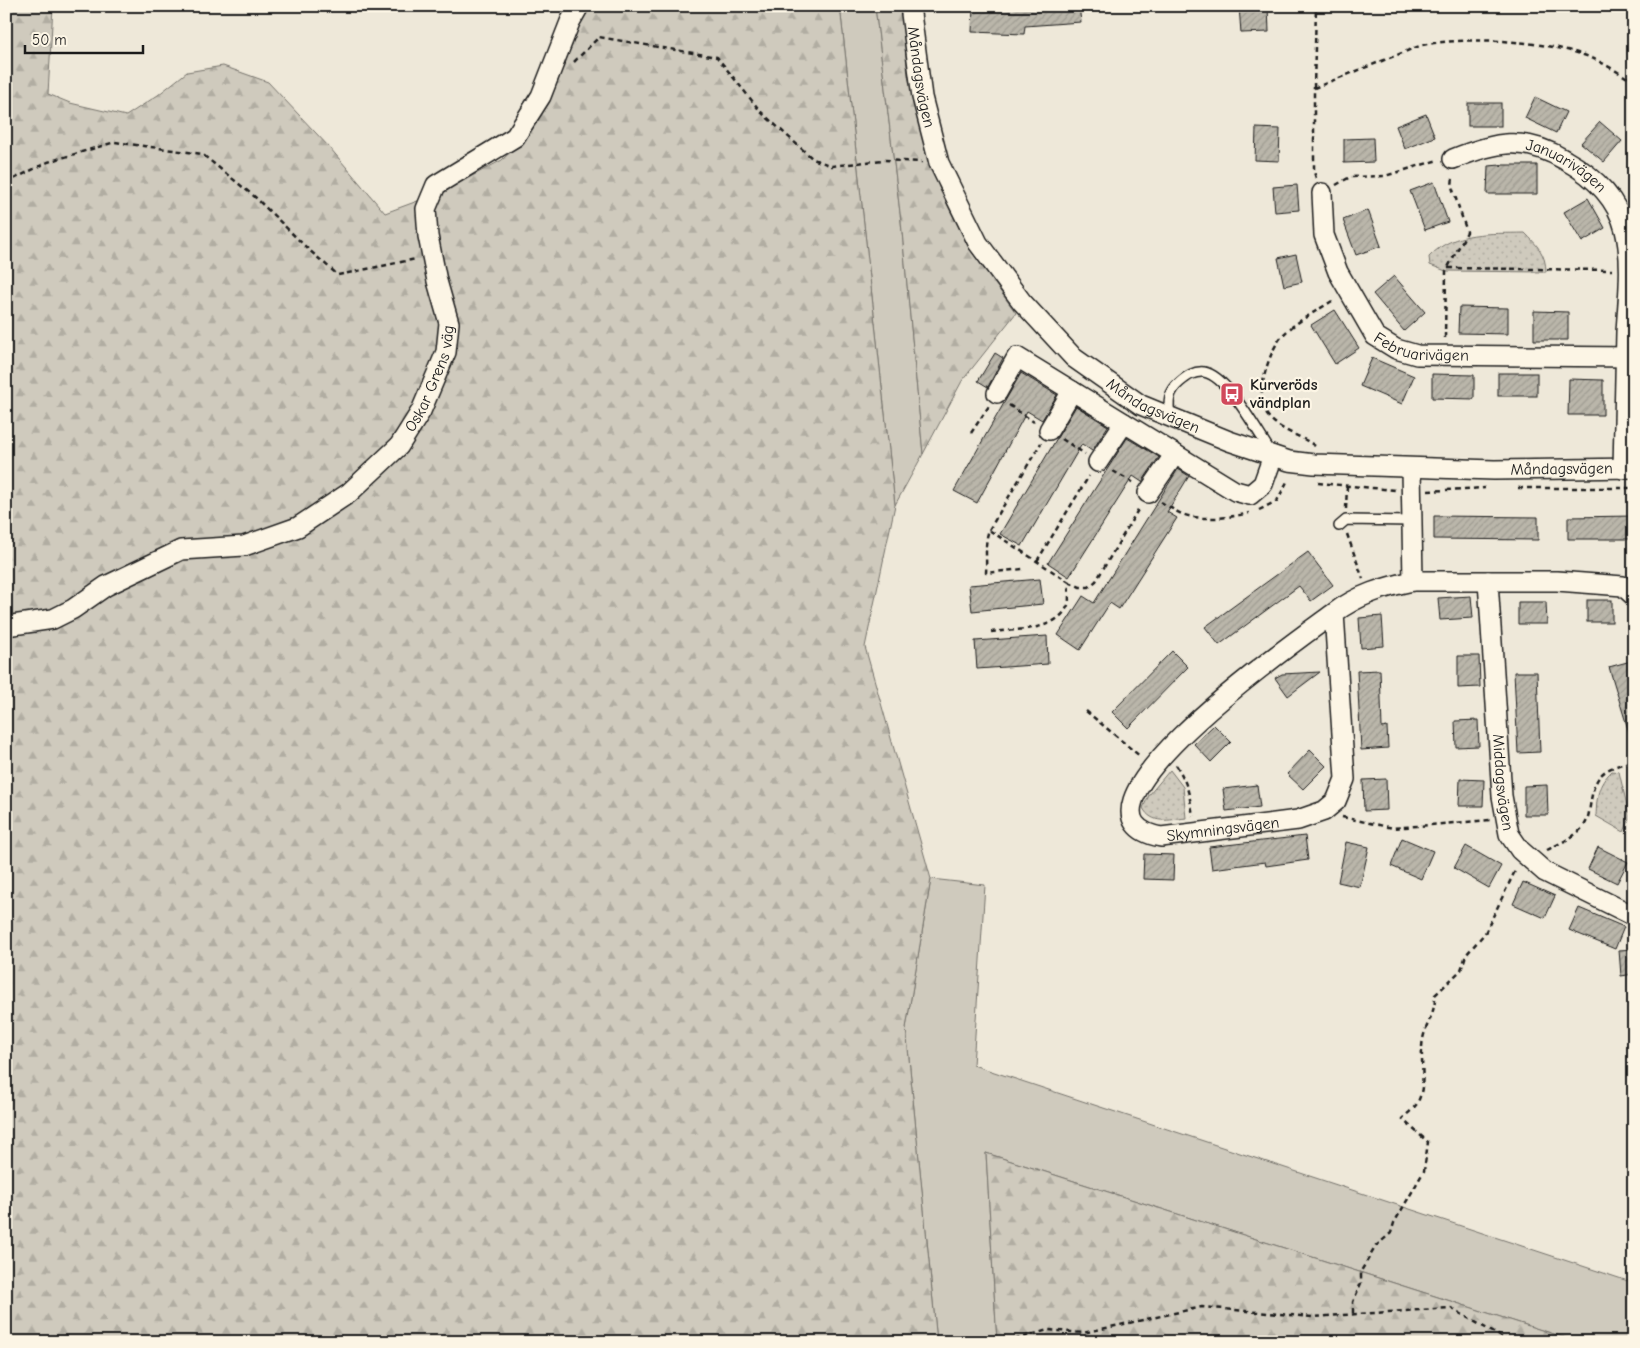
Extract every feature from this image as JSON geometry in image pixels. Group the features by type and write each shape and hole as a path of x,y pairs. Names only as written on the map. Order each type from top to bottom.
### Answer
{"street":[{"name":"Oskar Grens väg","path":"6,626 54,619 73,609 106,586 181,550 244,546 298,527 349,493 399,446 421,411 446,352 449,322 432,255 426,209 436,185 515,137 541,96 570,22 579,6"},
{"name":"Måndagsvägen","path":"910,6 922,97 939,163 978,243 1022,302 1074,358 1141,405 1229,441 1289,461 1314,464 1494,470 1628,469"},
{"name":"Januarivägen","path":"1453,159 1488,145 1519,143 1559,156 1582,169 1610,196 1625,229 1629,271 1628,469"},
{"name":"Februarivägen","path":"1322,193 1324,235 1338,272 1375,336 1396,349 1417,355 1630,357"},
{"path":"997,393 1017,358 1235,492 1250,495 1263,484 1274,456"},
{"path":"1049,430 1072,391"},
{"path":"1098,462 1124,423"},
{"path":"1148,493 1175,454"},
{"path":"1411,468 1413,581 1556,581 1624,586 1634,596"},
{"name":"Skymningsvägen","path":"1330,806 1324,811 1298,820 1161,837 1146,834 1136,827 1130,815 1130,804 1138,789 1166,752 1202,714 1247,677 1349,602 1368,594 1413,581"},
{"name":"Middagsvägen","path":"1488,581 1502,796 1509,834 1528,857 1545,872 1634,916"},
{"path":"1330,806 1336,801 1345,779 1334,613"}],"lane":[{"path":"1170,417 1168,401 1175,386 1190,374 1205,372 1220,380 1232,394 1274,456"},
{"path":"1342,523 1411,520"}],"path":[{"path":"1316,6 1314,172 1322,193 1350,177 1384,176 1433,161 1453,159 1452,187 1467,232 1448,268 1445,355"},
{"path":"573,63 599,37 717,57 761,112 813,159 832,166 883,160 939,163"},
{"path":"1314,88 1399,53 1441,41 1528,44 1559,49 1593,59 1634,82"},
{"path":"6,183 48,162 115,142 202,154 255,197 309,250 338,275 432,255"},
{"path":"1448,268 1629,271"},
{"path":"1314,464 1316,450 1314,445 1288,433 1276,424 1260,400 1262,388 1276,345 1284,334 1348,290"},
{"path":"1023,570 986,573 988,555 986,539 989,530 1049,430"},
{"path":"1037,561 1098,462"},
{"path":"1347,486 1342,523 1368,594"},
{"path":"989,530 1068,582 1080,587 1089,588 1096,581 1148,493"},
{"path":"991,632 1049,624 1058,619 1068,604 1068,582"},
{"path":"1086,711 1154,767"},
{"path":"1166,752 1183,774 1190,794 1194,832"},
{"path":"1353,1313 1352,1302 1361,1283 1361,1271 1376,1246 1391,1233 1394,1223 1424,1171 1428,1142 1402,1119 1417,1104 1422,1084 1423,1040 1428,1022 1434,1014 1435,995 1461,970 1466,955 1485,933 1528,857 1583,827 1589,815 1594,783 1613,766 1634,761"},
{"path":"1330,806 1345,819 1393,828 1506,818"},
{"path":"1006,1342 1048,1330 1083,1332 1202,1307 1312,1317 1451,1308 1510,1342"}],"green space":[{"path":"6,6 53,6 48,94 70,103 126,116 158,95 187,72 223,66 268,82 330,148 385,213 442,192 502,160 521,142 589,6 840,6 895,505 865,647 931,879 906,1028 937,1342 6,1342"},
{"path":"840,6 875,6 901,221 923,454 895,505"},
{"path":"875,6 901,6 908,76 919,123 940,190 969,248 1016,313 962,381 923,454 901,221"},
{"path":"1525,233 1543,255 1546,272 1446,271 1430,265 1429,257 1439,248 1461,238 1473,235"},
{"path":"1170,770 1183,787 1186,818 1156,819 1151,817 1143,808 1149,795"},
{"path":"1612,771 1619,772 1630,818 1624,832 1596,816 1601,786"},
{"path":"931,879 985,885 973,1065 1634,1283 1634,1342 1579,1342 986,1153 997,1342 937,1342 906,1028"},
{"path":"986,1153 1579,1342 997,1342"}],"building":[{"path":"1030,6 1079,6 1081,22 1025,26 1024,34 972,32 973,7 1030,9"},
{"path":"1239,6 1268,6 1269,32 1241,33"},
{"path":"1535,97 1566,112 1556,133 1525,118"},
{"path":"1468,103 1501,103 1501,126 1468,126"},
{"path":"1426,114 1435,137 1405,149 1396,126"},
{"path":"1600,122 1622,141 1604,162 1581,143"},
{"path":"1256,128 1280,129 1279,161 1255,160"},
{"path":"1373,138 1374,162 1344,163 1344,139"},
{"path":"1501,165 1501,167 1502,165 1537,165 1537,194 1487,194 1488,166"},
{"path":"1434,182 1448,222 1425,230 1410,191"},
{"path":"1297,185 1299,210 1275,212 1273,187"},
{"path":"1588,198 1605,228 1582,242 1564,212"},
{"path":"1368,210 1381,246 1356,255 1343,220"},
{"path":"1296,254 1302,282 1284,286 1278,258"},
{"path":"1394,276 1425,312 1404,331 1373,294"},
{"path":"1459,307 1508,308 1508,334 1458,333"},
{"path":"1335,310 1359,348 1335,364 1311,325"},
{"path":"1534,311 1568,312 1568,340 1534,340"},
{"path":"995,353 1003,358 988,387 978,381"},
{"path":"1372,358 1414,376 1402,404 1360,386"},
{"path":"1021,373 1057,395 1042,420 1027,411 977,503 954,491"},
{"path":"1498,373 1537,373 1537,396 1498,396"},
{"path":"1432,374 1474,375 1474,399 1432,398"},
{"path":"1569,379 1603,380 1603,415 1568,415"},
{"path":"1076,406 1108,426 1092,451 1082,444 1022,546 1000,534"},
{"path":"1127,438 1159,457 1142,482 1133,476 1069,577 1048,563"},
{"path":"1178,469 1189,476 1167,512 1177,518 1119,609 1110,603 1080,650 1058,635 1083,596 1094,603"},
{"path":"1434,516 1538,517 1538,540 1434,539"},
{"path":"1634,516 1634,539 1568,539 1568,517"},
{"path":"1308,552 1333,585 1311,601 1299,586 1219,645 1205,627"},
{"path":"1040,579 1043,604 972,611 969,585"},
{"path":"1471,596 1473,618 1440,620 1438,598"},
{"path":"1587,600 1612,600 1612,622 1587,622"},
{"path":"1518,602 1546,602 1547,624 1518,624"},
{"path":"1382,616 1384,646 1361,648 1359,618"},
{"path":"1047,636 1048,664 977,669 975,641"},
{"path":"1172,651 1188,667 1128,728 1112,712"},
{"path":"1458,656 1479,656 1480,687 1458,688"},
{"path":"1631,661 1634,670 1634,738 1631,739 1609,667"},
{"path":"1380,670 1382,728 1387,727 1388,748 1361,750 1357,671"},
{"path":"1320,672 1288,696 1275,678 1282,674"},
{"path":"1514,672 1537,672 1540,752 1518,753"},
{"path":"1478,720 1479,746 1456,747 1455,721"},
{"path":"1214,725 1231,742 1211,762 1194,744"},
{"path":"1310,750 1326,766 1303,789 1287,774"},
{"path":"1386,779 1387,810 1364,811 1363,780"},
{"path":"1460,779 1484,780 1483,806 1459,806"},
{"path":"1257,785 1260,807 1226,811 1223,789"},
{"path":"1547,785 1548,815 1524,815 1524,786"},
{"path":"1305,836 1308,860 1266,866 1265,862 1212,869 1209,847"},
{"path":"1402,838 1433,851 1421,879 1391,866"},
{"path":"1346,842 1369,847 1360,887 1338,882"},
{"path":"1466,846 1501,866 1489,888 1454,868"},
{"path":"1598,847 1628,862 1617,883 1588,869"},
{"path":"1144,854 1174,855 1173,880 1143,879"},
{"path":"1523,882 1555,896 1545,918 1513,904"},
{"path":"1579,908 1624,927 1615,949 1569,930"},
{"path":"1634,949 1634,974 1621,976 1619,950"}],"place":[{"name":"Kurveröds vändplan","path":"1232,394"}]}
